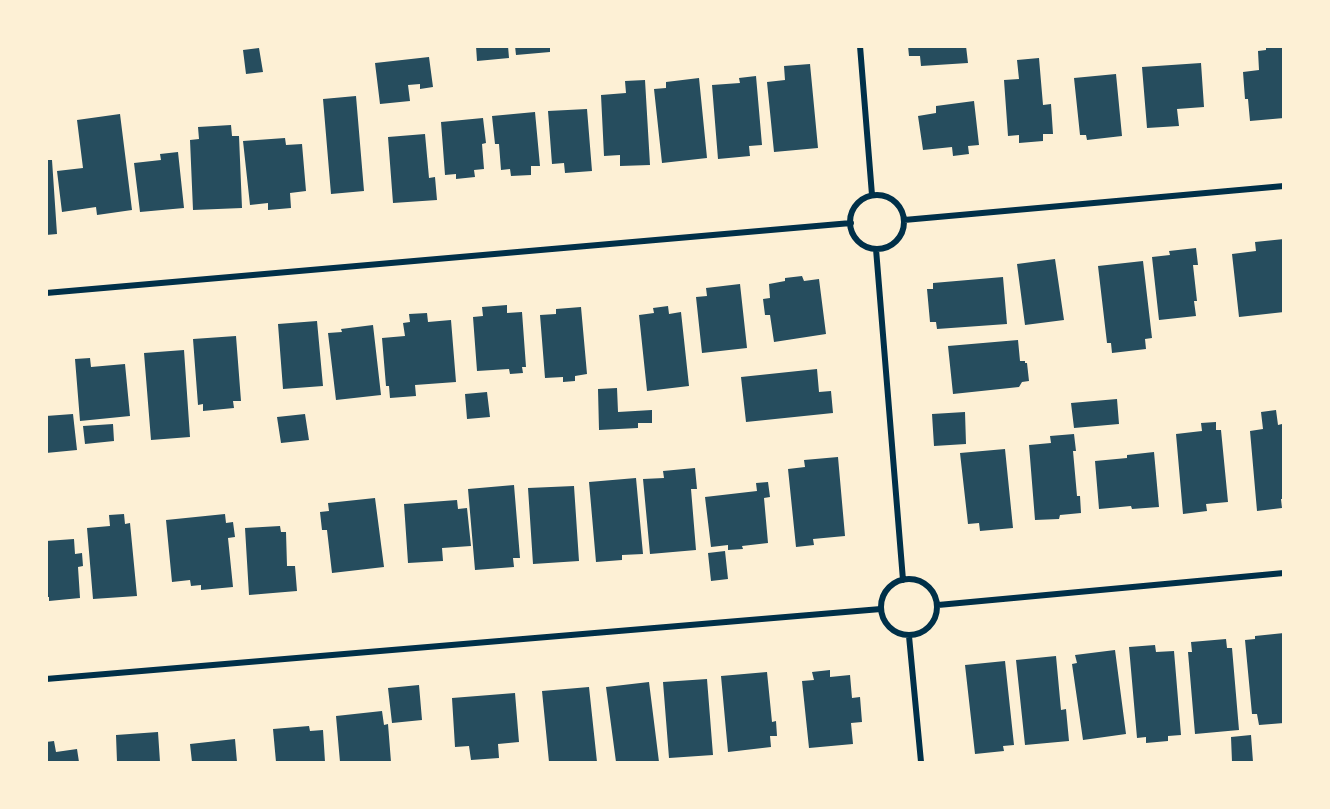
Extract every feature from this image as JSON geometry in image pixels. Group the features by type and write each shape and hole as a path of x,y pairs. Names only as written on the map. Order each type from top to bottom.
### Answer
{"street":[{"path":"860,46 872,195"},
{"path":"904,220 1284,186"},
{"path":"872,195 888,197 896,202 904,220 900,237 895,243 885,248 876,249 864,245 854,235 851,228 853,211 857,204 872,195"},
{"path":"46,293 851,223"},
{"path":"876,249 903,580"},
{"path":"938,605 1284,573"},
{"path":"908,579 918,580 927,585 938,605 936,616 929,627 918,634 909,636 892,630 885,622 881,609 884,594 889,587 898,581 908,579"},
{"path":"46,680 881,609"},
{"path":"909,636 921,762"}],"building":[{"path":"476,46 508,46 509,58 477,61"},
{"path":"515,46 550,46 550,52 516,55"},
{"path":"908,46 966,46 968,63 921,66 920,56 909,56"},
{"path":"1266,46 1284,46 1284,118 1250,121 1248,99 1245,99 1243,72 1259,70 1258,51 1266,50"},
{"path":"259,48 263,72 246,74 243,50"},
{"path":"429,57 433,87 420,89 420,84 408,85 410,101 380,104 375,63"},
{"path":"1039,58 1043,105 1051,104 1053,134 1043,134 1043,141 1019,143 1019,135 1008,136 1004,80 1019,79 1017,60"},
{"path":"1201,63 1204,107 1177,109 1179,126 1147,128 1142,67"},
{"path":"810,64 818,148 774,152 767,82 785,80 784,66"},
{"path":"1116,74 1122,136 1087,140 1086,135 1080,135 1074,78"},
{"path":"756,76 762,145 749,146 750,156 718,159 712,85 740,83 739,78"},
{"path":"699,78 707,158 662,163 654,89 666,88 666,82"},
{"path":"645,80 650,165 620,166 620,155 604,156 601,95 626,93 625,81"},
{"path":"356,96 364,191 331,194 323,99"},
{"path":"974,101 979,145 968,146 969,154 953,156 952,147 923,150 918,116 936,113 936,106"},
{"path":"587,109 592,171 565,173 564,163 552,164 548,111"},
{"path":"535,112 540,166 531,166 531,175 511,176 510,169 501,170 499,144 495,144 492,116"},
{"path":"120,114 132,210 97,215 96,207 62,212 57,171 83,168 77,120"},
{"path":"483,118 486,143 482,144 484,169 474,170 475,177 456,179 456,174 445,175 441,122"},
{"path":"231,125 232,136 239,136 242,208 193,210 190,140 199,139 198,127"},
{"path":"425,134 429,178 435,177 437,200 393,203 388,137"},
{"path":"285,138 286,145 302,144 306,191 290,193 291,208 268,210 268,203 250,205 243,141"},
{"path":"178,152 184,208 140,212 134,163 161,160 160,154"},
{"path":"46,160 52,160 57,234 46,235"},
{"path":"1284,239 1284,312 1239,317 1232,254 1256,251 1255,242"},
{"path":"1196,248 1198,265 1193,265 1197,301 1194,301 1196,316 1159,320 1152,257 1170,255 1169,251"},
{"path":"1055,259 1064,320 1025,325 1017,264"},
{"path":"1143,261 1152,338 1145,339 1146,349 1112,353 1111,343 1107,343 1098,266"},
{"path":"802,276 804,281 819,279 826,334 774,342 770,315 765,315 763,299 770,298 769,284 785,281 785,278"},
{"path":"1003,277 1007,324 937,329 936,322 930,322 927,289 933,289 933,283"},
{"path":"740,284 747,348 702,353 696,297 707,296 706,288"},
{"path":"507,305 507,313 522,312 526,367 522,367 523,373 510,374 509,369 477,371 473,317 483,316 482,307"},
{"path":"668,306 669,314 681,312 689,386 647,391 639,315 654,313 653,308"},
{"path":"581,307 587,374 575,376 575,381 563,382 563,377 545,378 540,315 556,314 556,309"},
{"path":"427,313 428,322 451,320 456,382 415,385 416,396 390,398 389,386 386,386 382,338 405,336 403,323 410,322 409,314"},
{"path":"317,321 323,386 283,389 278,324"},
{"path":"373,325 381,395 336,400 328,333"},
{"path":"236,336 241,401 233,401 234,408 203,411 203,404 198,405 193,339"},
{"path":"1018,340 1020,361 1027,363 1029,381 1022,382 1019,387 953,394 948,346"},
{"path":"184,350 190,437 151,440 144,353"},
{"path":"90,358 91,367 125,364 130,416 80,421 75,359"},
{"path":"817,369 819,392 831,391 833,413 746,422 741,377"},
{"path":"617,388 618,412 652,410 652,423 638,423 638,428 599,430 598,389"},
{"path":"487,392 490,417 467,419 465,394"},
{"path":"1117,399 1119,424 1074,428 1071,403"},
{"path":"1276,410 1278,425 1282,424 1284,428 1284,499 1281,499 1282,508 1257,511 1250,431 1263,429 1261,412"},
{"path":"965,412 966,444 934,446 932,414"},
{"path":"73,414 77,450 46,453 46,416"},
{"path":"305,414 309,440 281,443 277,417"},
{"path":"1216,422 1216,430 1221,430 1228,502 1206,504 1207,511 1183,514 1176,434 1202,431 1201,423"},
{"path":"113,424 114,441 85,444 83,426"},
{"path":"1074,434 1076,451 1073,451 1081,513 1060,515 1059,519 1035,520 1029,445 1051,443 1050,436"},
{"path":"1005,449 1013,528 980,531 979,523 968,524 960,453"},
{"path":"1154,452 1159,507 1132,509 1131,506 1099,509 1095,461 1127,458 1127,455"},
{"path":"838,457 845,536 813,539 814,545 796,547 788,469 805,467 804,460"},
{"path":"695,468 697,489 691,489 696,550 650,554 643,479 664,478 663,471"},
{"path":"636,478 643,554 622,555 622,560 596,562 589,482"},
{"path":"768,482 770,497 764,498 768,543 742,546 743,549 728,550 728,545 711,547 705,497 757,491 756,483"},
{"path":"514,485 520,558 513,558 514,567 475,570 468,489"},
{"path":"574,486 579,561 533,564 528,488"},
{"path":"375,498 384,567 332,573 327,530 322,530 320,512 329,511 328,503"},
{"path":"457,500 458,509 467,508 471,546 442,548 443,561 408,563 404,504"},
{"path":"124,514 125,524 130,523 137,596 93,599 87,528 110,526 109,515"},
{"path":"225,514 226,523 233,522 235,537 228,538 233,587 201,590 201,585 191,586 190,580 172,582 166,520"},
{"path":"280,526 281,532 286,532 287,566 295,566 297,591 249,595 245,528"},
{"path":"74,539 75,554 82,553 83,566 78,567 80,598 49,601 49,597 46,597 46,541"},
{"path":"725,551 728,579 711,581 708,553"},
{"path":"1284,633 1284,723 1259,725 1257,714 1252,714 1245,640 1255,639 1255,636"},
{"path":"1226,639 1227,648 1232,648 1239,730 1195,734 1188,652 1192,652 1191,642"},
{"path":"1155,645 1156,652 1174,651 1181,735 1168,736 1168,741 1146,743 1146,737 1137,738 1129,647"},
{"path":"1115,650 1126,734 1083,740 1072,664 1077,663 1075,655"},
{"path":"1056,656 1061,710 1066,709 1069,741 1025,745 1016,660"},
{"path":"1005,661 1014,745 1003,746 1004,751 975,754 965,665"},
{"path":"830,670 830,677 850,675 852,698 860,697 862,722 851,723 853,744 809,748 802,681 814,680 812,672"},
{"path":"767,672 772,722 776,721 777,736 770,736 771,747 728,752 721,676"},
{"path":"707,679 713,755 669,758 663,682"},
{"path":"649,682 659,762 616,762 606,687"},
{"path":"419,685 422,720 392,723 388,688"},
{"path":"589,687 597,762 549,762 542,691"},
{"path":"515,693 519,742 498,744 499,758 471,760 469,746 455,747 452,698"},
{"path":"382,711 384,725 388,724 391,762 340,762 336,716"},
{"path":"309,726 310,731 323,730 325,762 276,762 273,729"},
{"path":"158,732 160,762 117,762 116,735"},
{"path":"1251,735 1253,762 1232,762 1231,737"},
{"path":"235,739 237,762 192,762 190,744"},
{"path":"54,741 56,752 77,749 79,762 46,762 46,742"}]}
